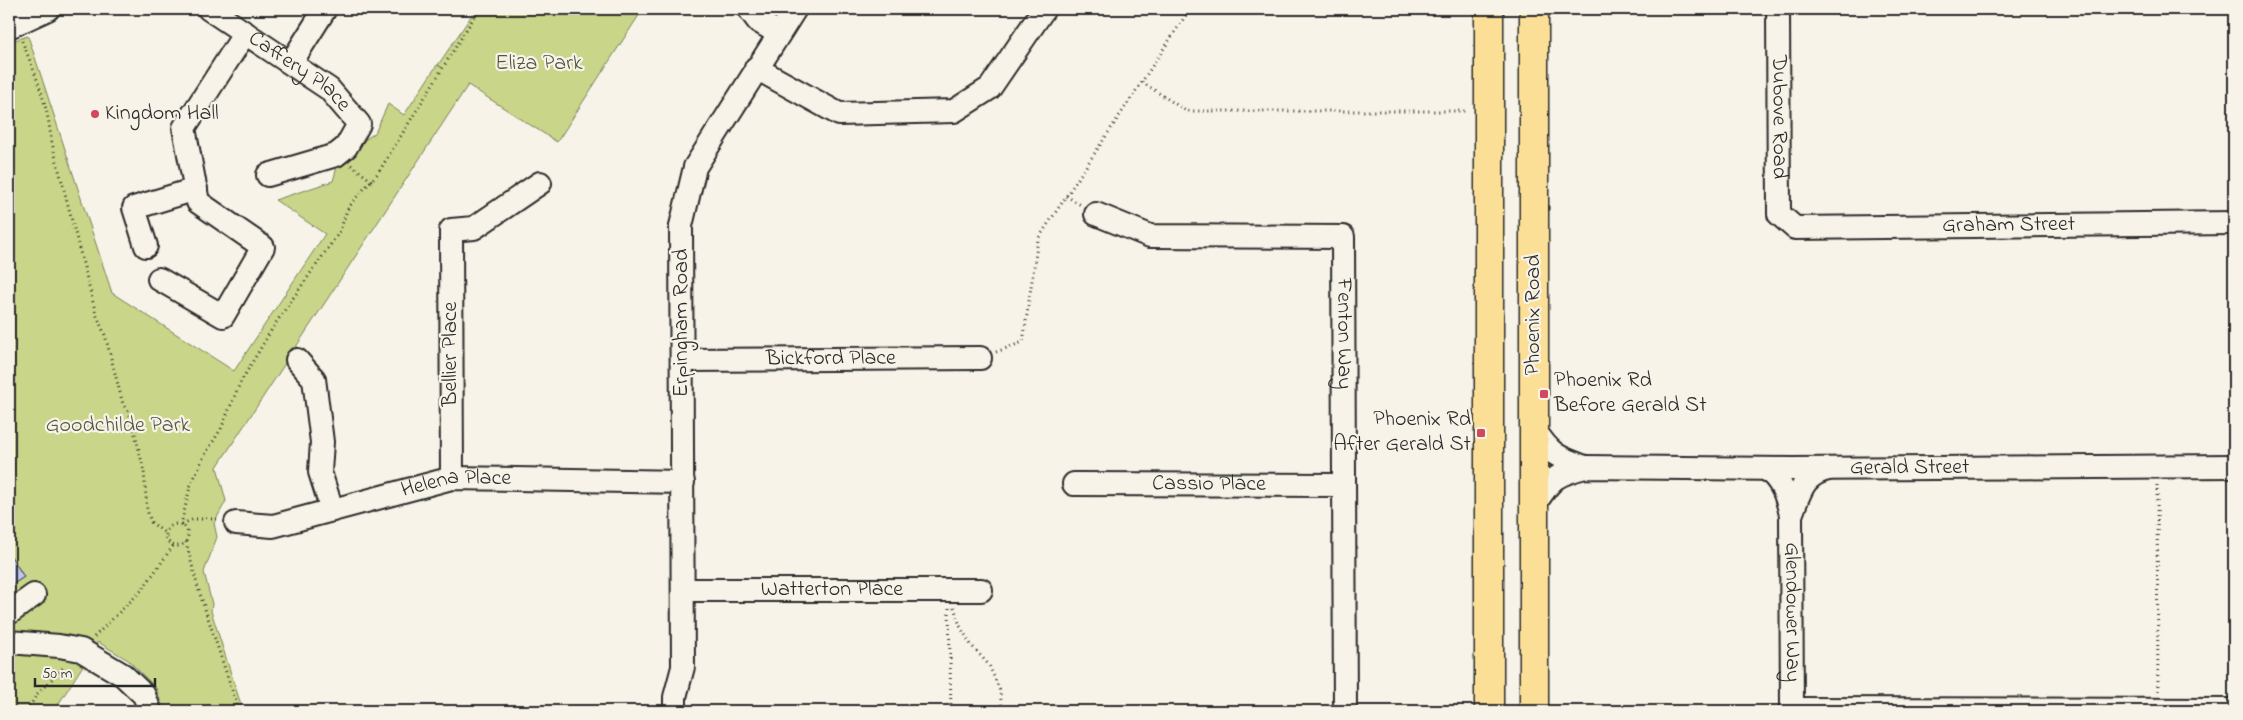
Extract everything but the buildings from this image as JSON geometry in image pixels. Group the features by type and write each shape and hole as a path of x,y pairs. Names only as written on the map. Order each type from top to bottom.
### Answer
{"main road":[{"name":"Phoenix Road","path":"1489,9 1489,711"},
{"name":"Phoenix Road","path":"1534,9 1534,711"}],"street":[{"path":"12,26 48,9"},
{"name":"Caffery Place","path":"209,9 329,89 359,124 346,147 336,155"},
{"path":"291,63 325,9"},
{"path":"748,9 758,21 778,33"},
{"name":"Erpingham Road","path":"675,711 675,697 682,667 683,590 681,226 694,167 795,9"},
{"path":"756,68 839,114 954,111 990,88 1044,9"},
{"name":"Dubove Road","path":"1778,9 1779,214 1787,220"},
{"path":"159,280 223,316 263,247 198,202 184,128 245,33"},
{"path":"268,175 336,155"},
{"name":"Bellier Place","path":"452,478 451,230 474,228 540,183"},
{"path":"146,246 134,208 196,189"},
{"name":"Fenton Way","path":"1096,214 1150,236 1343,237 1345,711"},
{"name":"Graham Street","path":"1787,220 1795,228 2234,223"},
{"name":"Bickford Place","path":"682,360 980,358"},
{"path":"297,360 314,379 322,442 320,472 332,510"},
{"name":"Gerald Street","path":"1534,429 1551,452 1562,459 1585,467"},
{"name":"Gerald Street","path":"1534,505 1551,480 1559,475 1585,467 1828,469 2234,466"},
{"name":"Glendower Way","path":"1766,469 1779,481 1785,492 1791,515 1792,710"},
{"name":"Glendower Way","path":"1791,515 1800,491 1810,476 1828,469"},
{"name":"Helena Place","path":"236,523 273,526 452,478 682,482"},
{"name":"Cassio Place","path":"1074,484 1343,485"},
{"name":"Watterton Place","path":"683,590 981,590"},
{"path":"9,613 34,595"},
{"path":"9,642 59,646 81,650 123,675 144,695 150,711"},
{"name":"Erpingham Road","path":"682,667 689,694 690,711"},
{"path":"1792,710 2044,711 2158,708 2234,710"}],"path":[{"path":"181,525 190,487 204,456 221,429 240,383 275,324 340,231 350,205 378,174 478,9"},
{"path":"980,358 1024,342 1038,239 1190,9"},
{"path":"12,26 31,62 49,117 51,140 96,314 105,335 123,404 131,417 144,470 147,510 151,522 166,534 168,541 174,546 181,546 186,542"},
{"path":"1142,82 1186,111 1477,111"},
{"path":"336,155 372,181"},
{"path":"2156,467 2158,708"},
{"path":"166,534 172,525 181,525 194,519 215,518 236,523"},
{"path":"181,525 188,532 186,542 198,588 239,711"},
{"path":"27,711 37,694 54,675 142,590 174,546"},
{"path":"949,590 951,711"},
{"path":"949,590 960,626 971,644 988,664 1000,691 1002,711"}],"green space":[{"name":"Goodchilde Park","path":"476,9 643,9 557,142 468,85 217,467 226,501 214,523 217,537 204,572 212,604 211,611 243,711 164,711 156,688 128,660 98,642 54,711 9,711 9,42 28,36 112,293 234,371 325,234 275,200 333,181 337,167 357,145 375,133 388,104 404,115 437,65 441,67 438,65"}],"place":[{"name":"Kingdom Hall","path":"95,114"},
{"name":"Phoenix Rd Before Gerald St","path":"1544,394"},
{"name":"Phoenix Rd After Gerald St","path":"1481,433"}],"park label":[{"name":"Eliza Park","path":"539,64"}]}
